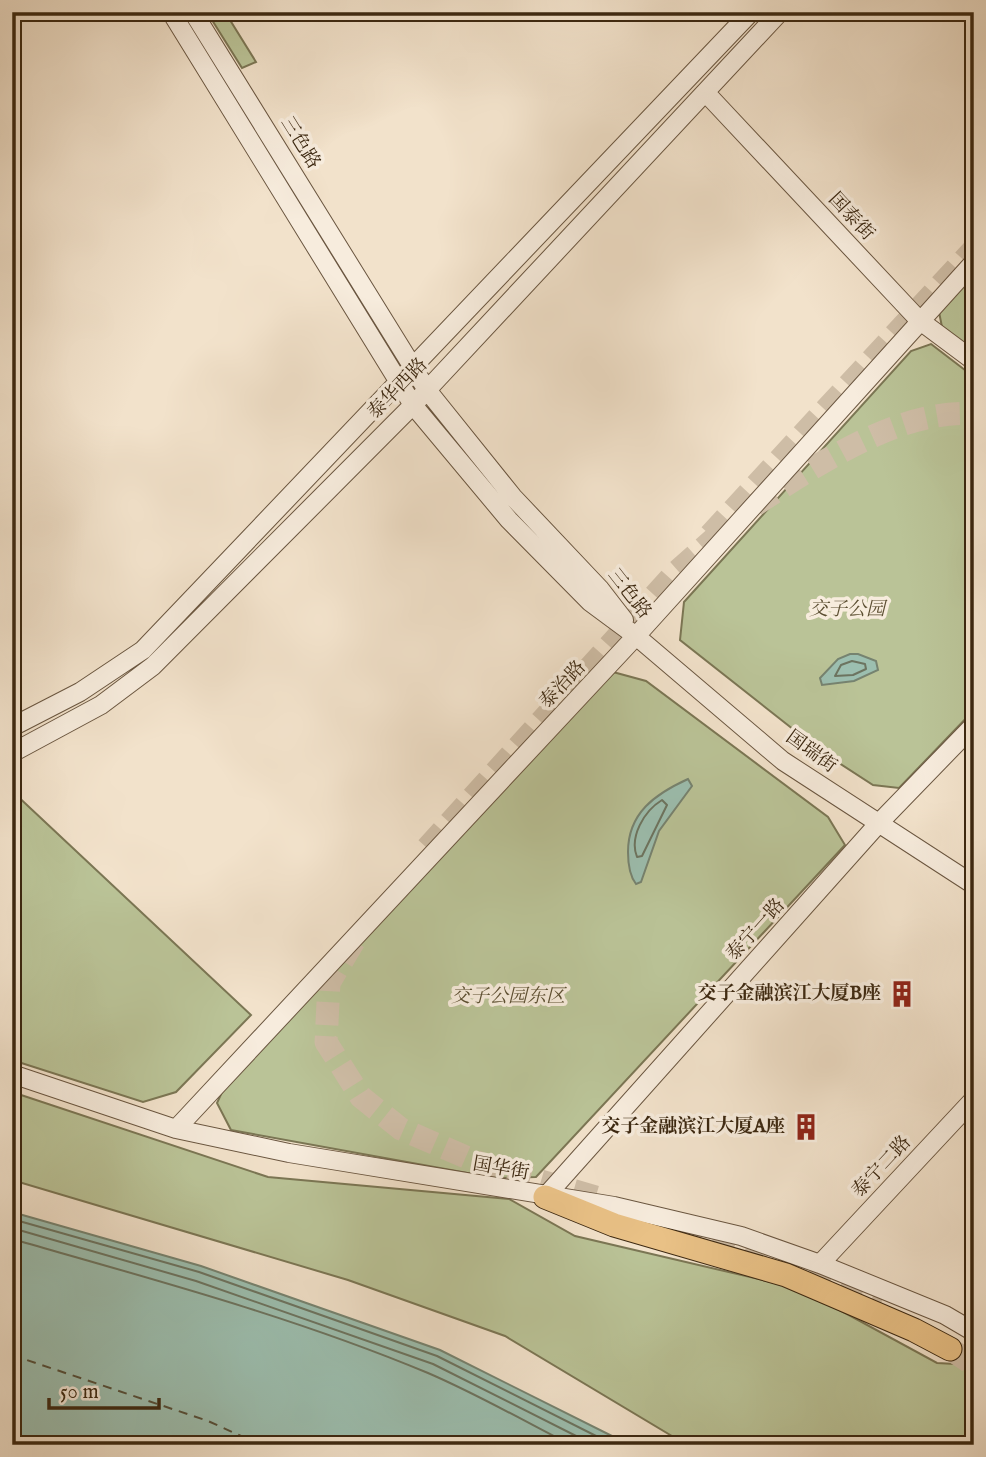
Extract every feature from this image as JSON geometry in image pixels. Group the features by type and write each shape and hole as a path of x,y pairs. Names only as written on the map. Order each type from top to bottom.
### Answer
{"main road":[{"path":"545,1197 614,1225 786,1275 914,1329 950,1349"}],"street":[{"name":"三色路","path":"171,12 413,405 509,520 590,602 636,636"},
{"name":"三色路","path":"193,12 427,390 513,497 600,589 636,636"},
{"name":"泰华西路","path":"12,727 80,692 143,650 413,370 751,12"},
{"name":"泰华西路","path":"12,753 101,705 153,666 413,405 780,12"},
{"name":"国泰街","path":"706,93 919,320 974,361"},
{"name":"泰治路","path":"176,1129 636,636 974,262"},
{"name":"国瑞街","path":"636,636 783,761 974,885"},
{"name":"泰宁一路","path":"545,1197 878,824 974,725"},
{"name":"国华街","path":"12,1074 176,1129 289,1153 545,1197 614,1206 741,1236 820,1264 945,1315 974,1332"},
{"name":"泰宁二路","path":"820,1264 974,1099"}],"green space":[{"path":"207,12 225,12 256,62 242,68"},
{"path":"974,269 974,353 942,327 938,307"},
{"name":"交子公园","path":"931,344 974,377 974,710 899,788 873,785 822,752 680,640 684,602 911,351"},
{"name":"交子公园东区","path":"613,672 646,681 828,817 845,845 536,1177 495,1178 231,1130 217,1103 223,1090"},
{"path":"12,791 251,1015 176,1092 143,1102 12,1060"},
{"path":"12,1092 268,1177 509,1199 575,1236 801,1289 937,1363 974,1365 974,1445 687,1445 505,1336 348,1280 12,1180"}],"water":[{"path":"850,654 876,661 878,670 854,681 822,685 820,678 838,659"},
{"path":"688,779 692,786 659,831 641,882 636,884 630,873 628,860 629,838 633,826 638,816 655,798"},
{"path":"12,1212 201,1266 440,1350 630,1445 38,1445 12,1434"}],"ferry route":[{"path":"12,1355 208,1421 261,1445"}],"tunnel":[{"path":"710,535 974,249"},
{"path":"755,505 831,457 888,430 917,420 974,414"},
{"path":"427,848 674,574 726,528"},
{"path":"354,941 329,983 326,1042 361,1097 401,1129 482,1164 599,1198"},
{"path":"681,1227 883,1298"},
{"path":"950,1349 974,1365"}],"place":[{"name":"交子金融滨江大厦B座","path":"902,994"},
{"name":"交子金融滨江大厦A座","path":"806,1127"}]}
